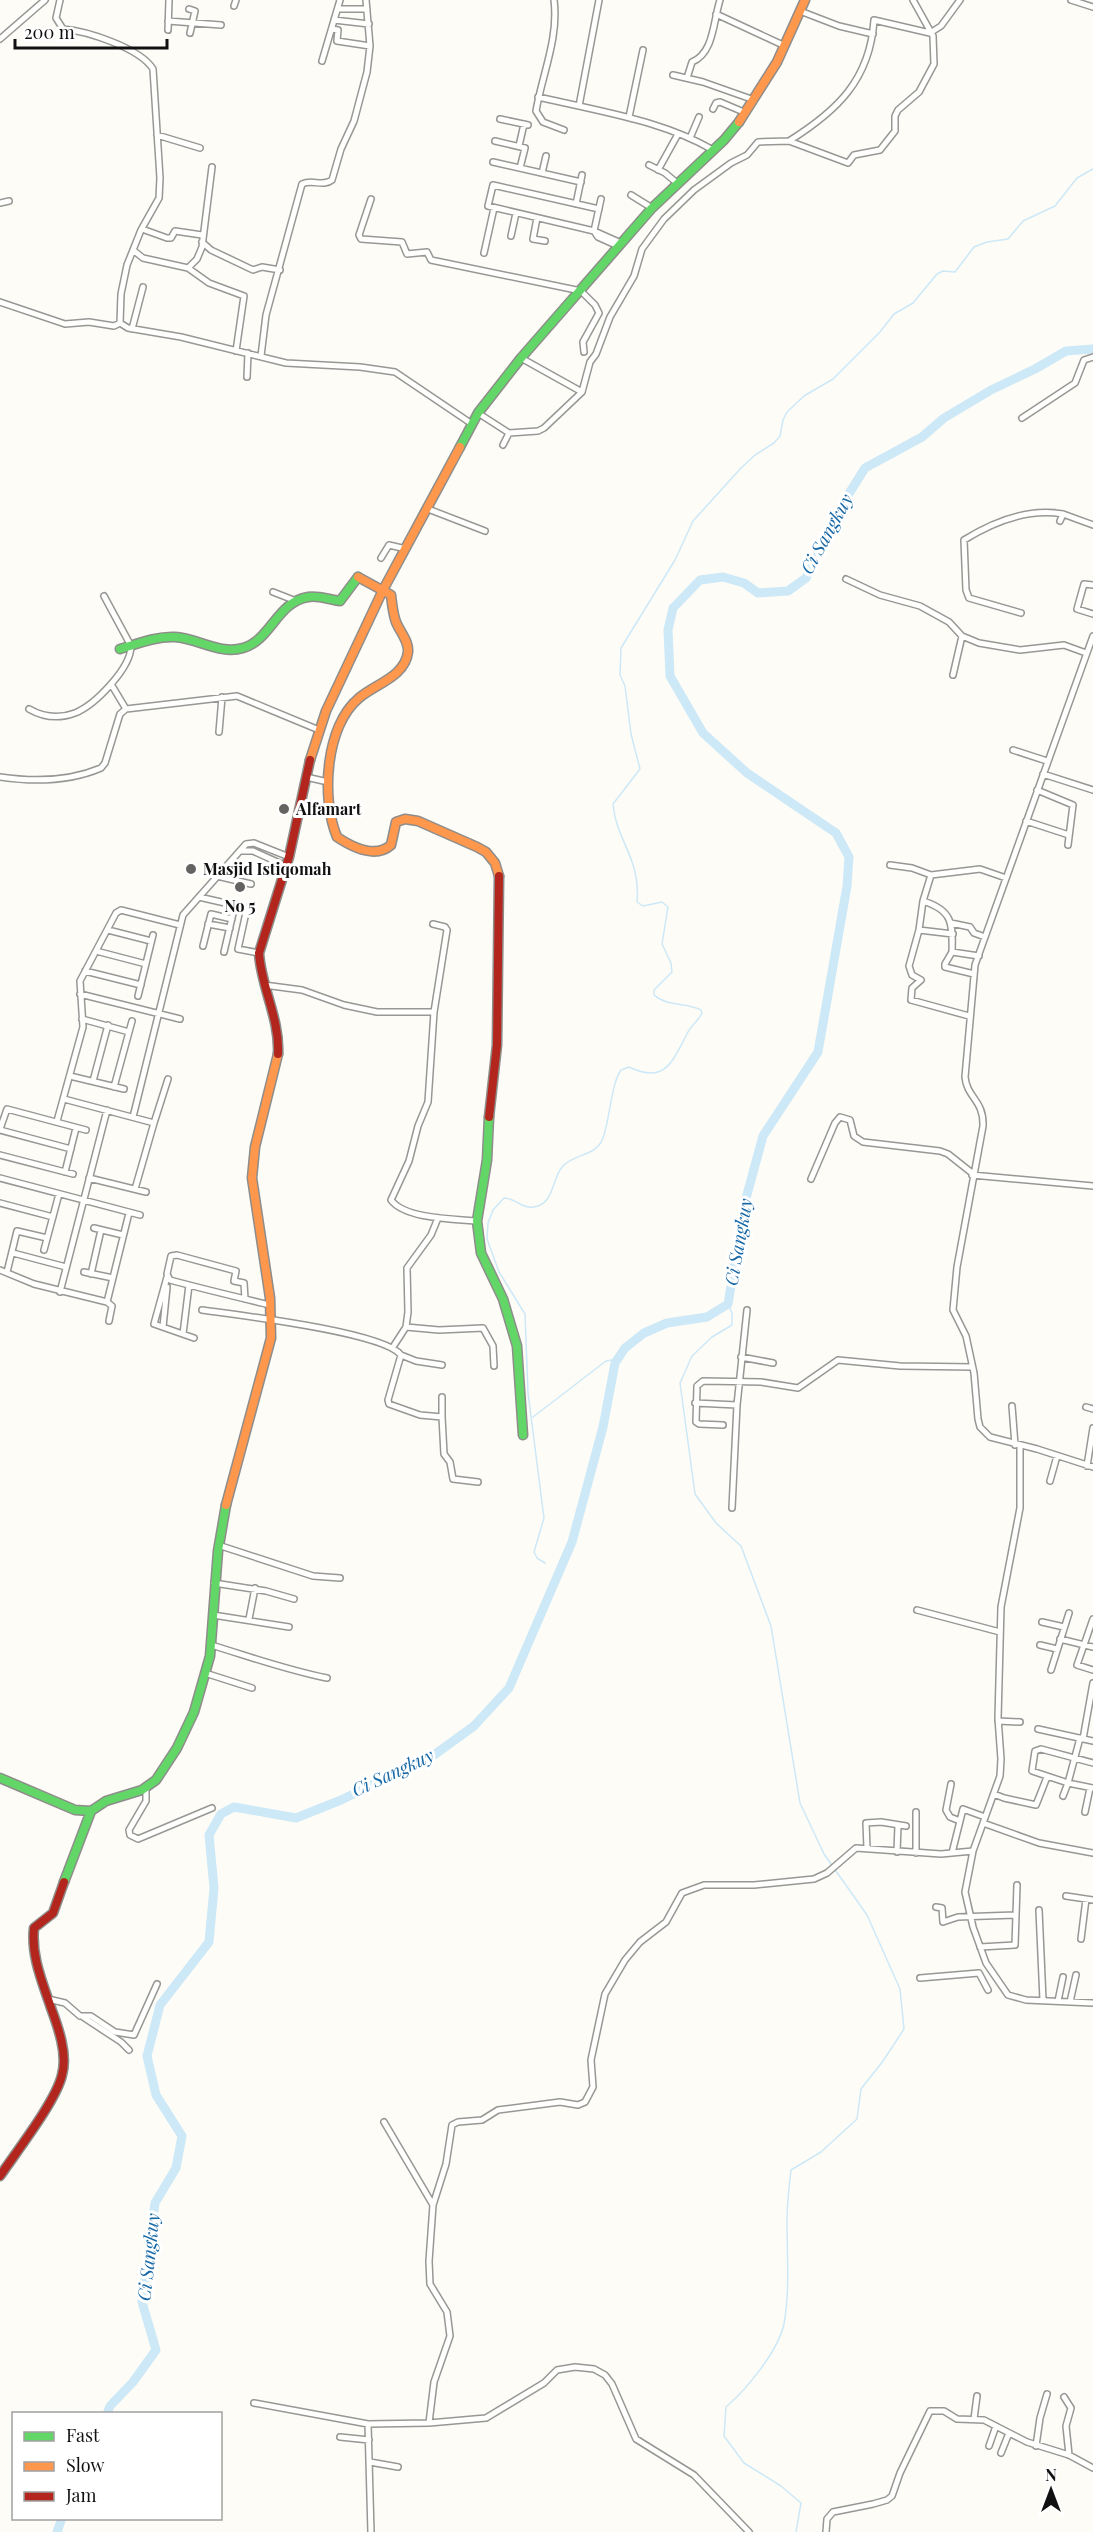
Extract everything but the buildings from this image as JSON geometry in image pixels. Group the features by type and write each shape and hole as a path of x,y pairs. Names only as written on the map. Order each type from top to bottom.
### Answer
{"street":[{"path":"0,39 45,0"},
{"path":"60,0 56,18 63,29 89,33 111,41 151,66 154,74 159,198 133,250 122,286 120,323"},
{"path":"168,30 169,0"},
{"path":"322,61 340,0"},
{"path":"261,356 266,315 302,184 327,183 332,180 340,149 354,121 370,46 366,0"},
{"path":"554,0 551,46 536,111 543,122 564,130"},
{"path":"579,106 599,0"},
{"path":"687,78 693,61 698,60 711,44 720,0"},
{"path":"0,2176 62,2075 58,2027 33,1948 33,1932 36,1925 53,1913 91,1811 101,1804 146,1788 154,1782 183,1737 197,1705 205,1673 211,1645 213,1583 218,1545 240,1444 265,1360 272,1321 265,1262 254,1205 252,1175 278,1050 259,953 287,861 319,730 338,682 383,590 478,413 521,358 652,208 713,150 746,113 785,46 805,0"},
{"path":"478,413 509,433 538,431 582,392 587,370 596,354 610,317 634,276 642,249 664,219 694,190 730,163 747,155 756,144 778,140 789,141 845,163 848,163 855,154 880,150 895,131 895,116 898,110 919,92 934,64 934,40 913,0"},
{"path":"789,141 833,109 856,83 869,53 874,20 930,33 941,26 960,0"},
{"path":"1071,0 1093,7"},
{"path":"189,9 195,11 189,33"},
{"path":"338,9 367,9"},
{"path":"800,11 839,26 873,34"},
{"path":"716,14 785,46"},
{"path":"334,20 369,24"},
{"path":"168,21 221,25"},
{"path":"332,29 338,30 337,41 370,46"},
{"path":"629,117 644,50"},
{"path":"674,75 754,100"},
{"path":"538,97 629,117 690,138 713,150"},
{"path":"712,109 718,102 746,113"},
{"path":"690,138 699,117"},
{"path":"500,118 526,125 519,146"},
{"path":"658,170 678,134"},
{"path":"158,135 200,148"},
{"path":"495,141 525,148 520,168"},
{"path":"542,173 546,156"},
{"path":"494,162 581,182"},
{"path":"649,165 677,183"},
{"path":"188,268 197,259 202,242 212,167"},
{"path":"576,204 582,175"},
{"path":"599,209 493,184 488,206 594,231 598,237 620,245"},
{"path":"631,195 652,208"},
{"path":"644,202 646,195"},
{"path":"371,199 359,235 360,239 402,242 407,254 427,252 431,260 581,291 595,305 599,313 583,342 584,352"},
{"path":"594,231 601,199"},
{"path":"0,203 9,201"},
{"path":"484,253 494,208"},
{"path":"511,236 516,213"},
{"path":"537,218 533,239 545,241"},
{"path":"142,229 167,238 171,238 175,231 202,235"},
{"path":"202,242 211,250 253,270 262,267 280,270"},
{"path":"133,250 142,258 188,268 209,283 244,296 236,351"},
{"path":"132,328 143,287"},
{"path":"0,302 65,324 89,322 114,326 120,323 132,328 286,363 360,367 395,372 472,424"},
{"path":"247,377 248,353"},
{"path":"1022,418 1075,383 1084,360 1093,357"},
{"path":"521,358 582,392"},
{"path":"504,445 509,433"},
{"path":"428,509 484,531"},
{"path":"1021,613 969,598 966,590 964,540 1025,513 1046,511 1063,514 1093,525"},
{"path":"1060,521 1063,514"},
{"path":"381,558 389,545 406,549"},
{"path":"120,649 172,637 230,649 242,648 250,645 276,616 297,602 313,597 340,601 358,577 391,595 394,617 408,647 407,655 393,675 352,704 333,744 328,782 330,823 337,837 344,842 373,852 383,852 391,845 396,822 412,819 486,852 495,863 499,876 496,1045 486,1160 477,1221 481,1253 502,1299 517,1346 523,1435"},
{"path":"846,579 880,595 927,609 949,622 962,636 979,643 1009,649 1029,649 1056,644 1086,653"},
{"path":"1093,585 1084,584 1077,609 1093,614"},
{"path":"273,592 297,602"},
{"path":"29,710 49,717 77,712 111,684 128,663 131,646 104,596"},
{"path":"953,675 962,636"},
{"path":"1093,636 985,937 974,974 969,1016 966,1084 968,1091 981,1106 983,1116 981,1146 969,1172 954,1310 966,1336 980,1427 990,1437 1037,1449 1090,1467 1093,1428"},
{"path":"111,684 126,709"},
{"path":"0,777 37,781 59,780 101,768 105,763 120,714 126,709 222,697 241,697 319,730"},
{"path":"219,732 222,697"},
{"path":"1013,750 1047,761"},
{"path":"1043,774 1093,790"},
{"path":"306,777 328,782"},
{"path":"1037,790 1073,805 1068,845"},
{"path":"1026,821 1069,835"},
{"path":"133,1117 180,925 186,911 241,850 253,851 287,861"},
{"path":"890,865 912,868 931,875 980,869 1006,878"},
{"path":"931,875 909,966 912,975 921,979 912,988 911,1000 969,1016"},
{"path":"217,876 251,884"},
{"path":"199,897 247,908 238,949 259,953"},
{"path":"923,901 937,905 944,910 951,923 952,952 945,968 974,974"},
{"path":"224,952 235,905"},
{"path":"57,1121 83,1027 80,981 116,913 121,910 180,925"},
{"path":"203,946 210,914 232,919"},
{"path":"951,923 970,927 974,933 985,937"},
{"path":"208,924 230,928"},
{"path":"433,924 445,927 447,930 434,1012 428,1102 418,1125 409,1161 391,1200 408,1212 438,1218 477,1221"},
{"path":"108,930 152,938 138,996"},
{"path":"919,930 953,934"},
{"path":"96,951 146,964"},
{"path":"952,952 979,956"},
{"path":"85,971 141,985"},
{"path":"264,985 302,990 344,1005 377,1012 434,1012"},
{"path":"80,994 180,1019"},
{"path":"82,1019 129,1032"},
{"path":"114,1087 132,1021"},
{"path":"93,1081 108,1026"},
{"path":"70,1076 124,1089"},
{"path":"135,1189 168,1079"},
{"path":"64,1099 154,1123"},
{"path":"71,1149 0,1127 7,1109 86,1130"},
{"path":"60,1292 107,1110"},
{"path":"811,1179 832,1128 842,1117 850,1120 854,1136 863,1142 940,1151 948,1154 969,1172 1093,1186"},
{"path":"64,1172 76,1128"},
{"path":"0,1155 74,1174"},
{"path":"0,1178 140,1215"},
{"path":"89,1178 146,1192"},
{"path":"44,1250 59,1194"},
{"path":"1,1205 53,1217"},
{"path":"107,1302 129,1213"},
{"path":"393,1347 406,1327 408,1312 406,1268 431,1236 438,1218"},
{"path":"94,1228 123,1235"},
{"path":"91,1274 101,1230"},
{"path":"7,1272 17,1231 47,1238"},
{"path":"12,1253 66,1267"},
{"path":"194,1338 154,1324 172,1255 236,1271 234,1281 244,1283 244,1299"},
{"path":"0,1270 60,1292 107,1302 111,1306 109,1322"},
{"path":"84,1272 112,1278"},
{"path":"167,1277 189,1285 270,1305"},
{"path":"163,1327 167,1277"},
{"path":"183,1334 189,1285"},
{"path":"202,1310 344,1331 393,1347 401,1355 416,1361 442,1365"},
{"path":"732,1508 736,1405 747,1310"},
{"path":"406,1327 439,1330 483,1328 491,1340 494,1366"},
{"path":"401,1355 388,1402 420,1415 442,1417"},
{"path":"741,1357 773,1363"},
{"path":"723,1425 699,1424 695,1413 695,1403 697,1386 703,1380 738,1381 798,1388 832,1364 846,1359 900,1366 972,1367"},
{"path":"442,1397 444,1454 450,1462 453,1479 478,1482"},
{"path":"695,1403 736,1405"},
{"path":"1012,1406 1018,1445 1020,1508 1002,1600 998,1721 1001,1762 994,1794 973,1851 965,1892 986,1963 1008,1995 1026,2000 1093,2003"},
{"path":"1050,1481 1057,1456"},
{"path":"218,1545 313,1576 340,1578"},
{"path":"213,1583 255,1588 294,1599"},
{"path":"249,1619 255,1588"},
{"path":"917,1610 1000,1632"},
{"path":"1051,1670 1069,1613"},
{"path":"213,1615 289,1627"},
{"path":"1042,1623 1064,1627"},
{"path":"1092,1623 1077,1665 1093,1670"},
{"path":"1060,1639 1093,1647"},
{"path":"211,1645 258,1659 276,1667 327,1678"},
{"path":"1040,1645 1057,1649"},
{"path":"205,1673 252,1688"},
{"path":"1063,1796 1081,1739 1093,1683"},
{"path":"998,1721 1020,1722"},
{"path":"1038,1729 1093,1741"},
{"path":"1085,1812 1092,1788 1032,1771 1035,1751 1041,1749 1093,1763"},
{"path":"994,1794 1036,1805 1047,1777"},
{"path":"0,1778 75,1810 91,1811"},
{"path":"951,1784 946,1810 950,1817 960,1821"},
{"path":"146,1788 146,1801 129,1830 130,1835 138,1839 212,1808"},
{"path":"952,1853 964,1809 1039,1843 1093,1853"},
{"path":"916,1812 916,1853"},
{"path":"867,1848 866,1823 877,1821 906,1826"},
{"path":"897,1852 898,1825"},
{"path":"429,2423 434,2382 450,2330 447,2312 430,2284 429,2256 433,2205 446,2164 451,2127 454,2123 483,2120 498,2110 560,2102 585,2103 592,2088 591,2060 605,1994 625,1960 640,1942 666,1922 682,1893 704,1885 754,1885 808,1880 827,1873 856,1848 916,1853 973,1851"},
{"path":"980,1947 1014,1946 1017,1885"},
{"path":"1065,1896 1090,1900 1081,1939"},
{"path":"936,1907 942,1908 943,1922 971,1916 1015,1915"},
{"path":"1039,1910 1043,2000"},
{"path":"920,1978 979,1973 988,1990"},
{"path":"1070,2002 1076,1975"},
{"path":"1058,2001 1063,1977"},
{"path":"83,2017 91,2016 115,2031 134,2035 157,1984"},
{"path":"48,1999 65,2003 129,2050"},
{"path":"384,2122 433,2205"},
{"path":"254,2403 368,2424 429,2423 486,2418 544,2383 554,2372 562,2369 586,2368 602,2372 612,2384 636,2439 694,2475 749,2532"},
{"path":"1036,2446 1040,2418 1047,2394"},
{"path":"974,2419 978,2396"},
{"path":"1064,2397 1071,2408 1066,2426 1069,2454"},
{"path":"826,2532 826,2519 833,2512 873,2504 892,2496 900,2473 930,2411 939,2410 957,2419 984,2420 1036,2446 1069,2454 1093,2468"},
{"path":"368,2424 371,2532"},
{"path":"989,2446 996,2426"},
{"path":"1001,2453 1009,2433"},
{"path":"340,2437 369,2440"},
{"path":"370,2462 398,2467"}],"waterway":[{"path":"545,1563 537,1558 534,1552 544,1518 528,1393 525,1314 499,1272 487,1239 488,1223 493,1210 504,1198 530,1207 541,1205 549,1196 562,1167 600,1144 615,1084 621,1070 629,1067 652,1073 667,1067 702,1013 701,1010 665,1001 654,995 654,990 672,972 671,963 662,944 668,907 662,902 643,906 637,902 635,873 615,817 613,804 640,769 631,734 625,686 620,675 621,648 675,560 693,521 741,468 755,455 774,443 780,436 787,412 804,396 833,379 880,332 894,314 913,303 937,274 943,271 955,272 974,247 987,242 1008,239 1023,221 1055,206 1077,178 1093,169"},
{"name":"Ci Sangkuy","path":"108,2412 110,2406 133,2382 156,2350 142,2302 155,2203 176,2168 182,2136 156,2095 147,2056 160,2005 209,1942 214,1888 209,1835 221,1814 234,1807 296,1818 341,1800 434,1755 474,1726 509,1688 572,1542 603,1427 615,1363 625,1348 644,1333 667,1323 707,1317 728,1304 745,1202 763,1136 818,1052 847,886 849,857 836,833 747,773 703,733 670,676 668,630 673,608 700,580 723,577 744,583 758,593 788,591 806,578 845,500 865,468 922,437 944,418 991,390 1066,351 1093,349"},
{"path":"728,1304 732,1313 732,1325 712,1337 692,1356 680,1383 695,1494 716,1523 741,1546 771,1626 800,1803 824,1854 867,1915 900,1989 904,2029 861,2089 857,2119 821,2152 791,2170 787,2208 788,2285 781,2335 761,2369 726,2407 724,2436 744,2463 781,2486 801,2503 796,2532"},
{"path":"533,1417 606,1361 618,1359"},
{"name":"Ci Sangkuy","path":"57,2532 61,2520"}],"traffic: fast":[{"path":"460,447 478,413 521,358 652,208 724,140 739,122"},
{"path":"120,649 168,637 183,638 217,648 234,650 243,648 253,644 261,637 281,613 297,600 320,597 340,601 358,577"},
{"path":"489,1117 487,1160 477,1221 481,1253 503,1299 517,1346 523,1435"},
{"path":"64,1882 91,1811 106,1801 142,1790 156,1780 177,1748 194,1712 210,1656 218,1551 226,1505"},
{"path":"0,1778 75,1810 91,1811"}],"traffic: slow":[{"path":"739,122 777,62 805,0"},
{"path":"310,760 326,711 383,590 460,447"},
{"path":"358,577 391,595 395,619 406,640 408,652 401,668 359,698 348,710 339,726 329,764 328,784 332,821 337,837 356,848 378,851 391,845 396,822 405,819 418,821 486,852 495,863 499,876"},
{"path":"226,1505 271,1338 270,1298 252,1178 255,1147 278,1054"}],"traffic: jam":[{"path":"278,1054 276,1028 260,966 259,953 289,857 310,760"},
{"path":"489,1117 497,1045 499,876"},
{"path":"0,2176 44,2112 58,2086 64,2067 57,2024 44,1988 34,1949 34,1928 53,1913 64,1882"}],"place":[{"name":"Alfamart","path":"284,809"},
{"name":"Masjid Istiqomah","path":"191,869"},
{"name":"No 5","path":"240,887"}]}
